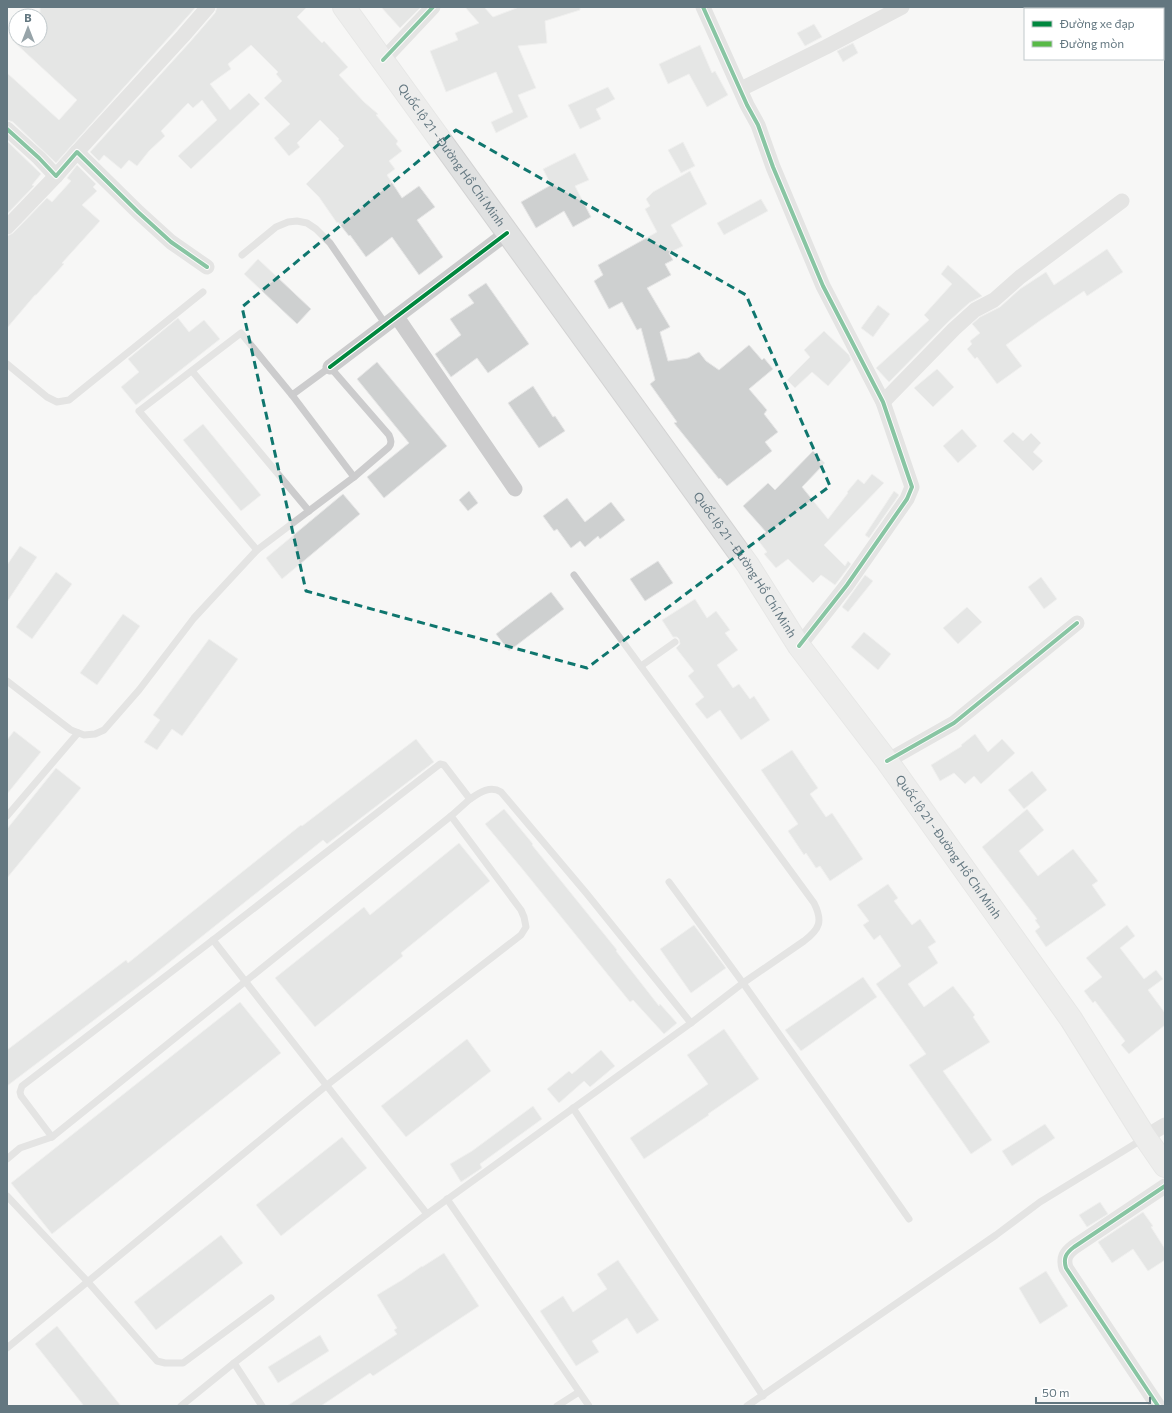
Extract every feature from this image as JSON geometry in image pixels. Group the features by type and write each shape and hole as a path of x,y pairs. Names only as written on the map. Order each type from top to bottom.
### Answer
{"highway":[{"name":"Quốc lộ 21 - Đường Hồ Chí Minh","path":"344,7 384,60 507,233 748,565 799,646 887,761 1071,1019 1145,1138 1165,1166"}],"street":[{"path":"7,227 56,176 208,7"},
{"path":"384,60 432,7"},
{"path":"703,7 758,125 773,167 823,286 883,402 912,487 907,499 847,585 799,646"},
{"path":"741,89 902,7"},
{"path":"7,129 39,158 56,176"},
{"path":"77,152 138,212 166,237 206,267"},
{"path":"883,402 954,329 975,310 994,300 1020,278 1122,201"},
{"path":"330,367 507,233"},
{"path":"391,321 515,489"},
{"path":"887,761 954,723 1077,623"},
{"path":"1145,1138 1165,1125"},
{"path":"1158,1406 1066,1268 1064,1262 1067,1252 1165,1186"}],"lane":[{"path":"242,255 276,227 288,222 297,221 307,223 316,229 330,243 391,321"},
{"path":"7,364 47,397 57,402 69,400 203,292"},
{"path":"257,550 139,412 241,334 292,395 354,477"},
{"path":"7,681 70,730 84,735 95,734 104,730 139,690 194,618 257,550 354,477 389,448 391,440 389,435 330,367 292,395"},
{"path":"192,371 309,511"},
{"path":"181,1406 234,1363 427,1214 813,934 818,928 820,921 819,913 814,903 574,575"},
{"path":"641,666 674,642"},
{"path":"7,816 78,733"},
{"path":"52,1137 21,1096 20,1092 22,1086 440,764 444,765 470,799"},
{"path":"7,1159 20,1148 52,1137 246,982 470,799 484,791 491,789 501,792 587,894 691,1023"},
{"path":"7,1348 327,1085 524,932 526,923 521,910 451,816"},
{"path":"669,882 744,983 909,1219"},
{"path":"213,940 427,1214"},
{"path":"573,1108 763,1396"},
{"path":"747,1406 996,1236 1040,1202 1145,1138"},
{"path":"7,1196 88,1282 157,1361 165,1363 183,1363 271,1298"},
{"path":"447,1199 589,1406"},
{"path":"234,1363 262,1406"},
{"path":"556,1406 579,1392"}],"highlighted area":[{"path":"456,130 746,295 830,486 587,668 306,591 242,307"}],"building":[{"path":"196,7 56,163 13,122 7,120 7,73 59,120 77,100 21,48 48,48 48,8 40,8"},
{"path":"217,7 307,7 297,17 322,43 324,41 348,67 339,75 364,102 378,114 376,115 398,141 396,144 402,151 389,161 395,169 387,175 402,198 419,186 435,207 417,220 443,257 419,275 392,237 366,257 350,235 349,236 338,222 337,223 319,197 306,184 344,146 320,120 297,143 300,147 289,156 274,138 290,124 264,98 282,81 276,74 278,72 251,45 228,64 231,69 210,84 230,110 249,93 260,104 191,169 178,156 217,120 202,100 193,108 188,103 161,131 165,136 149,151 137,166 129,160 121,169 104,155 99,161 90,152 190,42 215,13"},
{"path":"381,7 421,7 400,28"},
{"path":"465,7 484,7 493,17 519,7 580,7 580,10 545,21 547,43 518,46 536,88 518,95 528,117 496,133 491,122 513,112 496,72 446,92 430,51 458,40 455,33 479,23"},
{"path":"814,24 822,37 805,46 797,33"},
{"path":"853,43 858,53 843,62 837,51"},
{"path":"700,45 712,73 715,71 728,95 707,107 689,74 668,84 659,64"},
{"path":"608,87 615,99 596,109 601,119 580,129 568,105"},
{"path":"7,141 41,174 32,185 34,186 7,214"},
{"path":"683,142 695,166 681,173 668,150"},
{"path":"575,153 589,180 575,186 591,217 573,227 564,211 536,228 521,202 551,185 543,169"},
{"path":"77,165 96,184 93,187 97,191 82,205 100,221 7,328 7,236 13,233 47,198 52,202 71,181 67,178"},
{"path":"690,171 707,204 671,225 683,246 669,253 673,260 665,264 671,275 647,288 670,327 660,332 668,361 688,358 699,352 706,361 719,370 749,345 762,360 764,358 773,369 749,389 767,410 764,414 778,432 765,442 772,451 727,486 720,478 719,479 674,423 677,422 650,384 655,380 641,328 637,330 622,302 609,309 594,281 603,275 598,265 657,232 645,209 650,206 646,199 653,192"},
{"path":"761,199 768,211 724,235 717,223"},
{"path":"1107,249 1123,272 1087,296 1084,291 1006,345 1022,366 997,384 977,357 975,359 967,349 972,344 970,341 980,333 972,324 980,317 1000,307 1020,289 1046,272 1054,285"},
{"path":"258,259 311,309 297,324 244,274"},
{"path":"948,265 982,296 969,303 948,322 889,382 876,368 929,320 924,315 952,284 941,274"},
{"path":"486,283 529,344 488,373 477,358 451,377 435,354 461,335 450,319 474,303 468,295"},
{"path":"878,305 890,314 873,337 861,328"},
{"path":"178,318 189,332 204,320 220,339 136,405 121,387 139,372 128,359"},
{"path":"824,331 849,355 851,360 828,386 812,372 795,388 787,380 810,357 804,350"},
{"path":"377,362 447,446 384,498 367,477 409,443 357,379"},
{"path":"937,369 954,387 933,407 914,388"},
{"path":"533,386 553,417 555,416 565,431 539,448 508,403"},
{"path":"203,424 261,495 241,511 183,440"},
{"path":"962,429 977,446 958,463 943,446"},
{"path":"1013,432 1023,441 1031,433 1041,443 1033,452 1043,461 1033,471 1003,441"},
{"path":"813,451 825,463 802,487 828,519 858,479 864,484 872,474 884,483 824,545 845,566 848,561 851,564 835,585 821,575 813,583 788,559 776,568 764,554 767,552 757,539 766,532 743,506 768,483 775,490"},
{"path":"469,491 478,503 468,511 459,500"},
{"path":"894,491 899,495 869,538 865,535"},
{"path":"343,494 360,514 282,579 266,558"},
{"path":"567,498 585,522 611,502 625,520 600,539 598,536 585,547 580,541 571,548 557,529 554,531 543,516"},
{"path":"20,546 37,557 7,602 7,565"},
{"path":"658,561 673,583 645,601 630,579"},
{"path":"56,572 72,584 32,639 16,627"},
{"path":"865,575 873,581 848,612 842,607"},
{"path":"1041,577 1057,599 1044,609 1028,587"},
{"path":"551,592 564,609 509,651 496,634"},
{"path":"695,599 707,618 716,611 730,630 725,633 738,650 717,665 733,688 739,684 750,699 754,696 770,720 741,740 720,710 707,719 695,704 704,697 688,676 694,671 676,648 680,644 679,639 677,637 673,637 662,620"},
{"path":"967,607 982,622 958,644 943,628"},
{"path":"123,614 140,626 97,685 80,673"},
{"path":"864,632 891,654 878,670 851,647"},
{"path":"209,639 238,659 182,736 172,729 157,750 144,742 160,720 153,715"},
{"path":"14,731 41,752 7,794 7,740"},
{"path":"975,734 988,752 1002,739 1015,753 981,784 974,776 965,784 954,773 940,781 931,765 962,746 961,745"},
{"path":"416,739 434,762 327,844 323,840 151,977 7,1086 7,1050 126,960 128,963 301,825 302,826"},
{"path":"792,750 818,788 810,794 826,817 832,813 863,859 830,881 820,866 816,868 806,853 804,855 788,831 798,824 761,770"},
{"path":"56,768 81,788 7,878 7,829"},
{"path":"1032,771 1047,790 1024,809 1008,790"},
{"path":"504,809 617,950 616,951 659,1006 660,1004 677,1023 664,1034 633,1000 630,1002 485,824"},
{"path":"1027,809 1044,830 1019,851 1038,876 1073,849 1098,881 1092,885 1106,905 1046,947 1035,931 1040,927 1035,920 1037,919 982,847"},
{"path":"459,843 490,881 401,953 403,956 315,1027 275,978 364,907 370,915"},
{"path":"888,884 898,898 894,901 912,925 920,919 936,942 928,947 938,963 908,984 924,1007 953,986 975,1015 973,1017 990,1042 943,1071 992,1140 971,1154 909,1065 926,1054 876,984 901,966 880,935 874,940 863,925 869,921 857,905"},
{"path":"694,925 726,968 691,993 660,949"},
{"path":"1127,925 1135,936 1120,948 1144,979 1156,970 1163,979 1148,990 1165,1013 1165,1025 1129,1054 1121,1045 1125,1041 1095,1001 1093,1003 1084,991 1102,977 1086,958"},
{"path":"863,977 877,997 801,1051 785,1030"},
{"path":"240,1002 281,1053 52,1234 11,1183"},
{"path":"724,1029 759,1079 644,1159 630,1138 708,1084 687,1055"},
{"path":"467,1039 491,1071 406,1137 381,1106"},
{"path":"601,1050 615,1066 590,1087 584,1081 559,1103 547,1089 569,1071 572,1074"},
{"path":"533,1106 542,1119 480,1164 482,1168 461,1182 450,1164 472,1151"},
{"path":"1045,1124 1055,1138 1012,1166 1002,1151"},
{"path":"342,1137 367,1168 281,1236 256,1205"},
{"path":"1100,1202 1108,1214 1087,1227 1079,1215"},
{"path":"1143,1212 1153,1226 1151,1227 1165,1249 1165,1260 1148,1271 1133,1249 1112,1263 1098,1242"},
{"path":"221,1235 243,1263 156,1330 134,1302"},
{"path":"444,1253 479,1306 373,1376 370,1373 321,1406 287,1406 397,1334 394,1330 397,1328 377,1295"},
{"path":"618,1260 659,1320 637,1334 627,1318 592,1341 599,1352 576,1366 540,1311 563,1296 573,1312 607,1289 597,1274"},
{"path":"1046,1271 1068,1306 1040,1324 1019,1288"},
{"path":"57,1326 121,1406 84,1406 35,1344"},
{"path":"320,1335 329,1351 278,1383 268,1367"}],"cycle path":[{"path":"383,60 433,7"},
{"path":"703,7 747,105 758,125 773,167 823,286 883,402 912,487 907,499 847,585 799,646"},
{"path":"7,129 39,158 56,176 77,152 171,242 207,267"},
{"path":"330,367 507,233"},
{"path":"887,761 954,723 1077,623"},
{"path":"1158,1406 1066,1268 1065,1259 1069,1251 1074,1247 1165,1186"}]}
